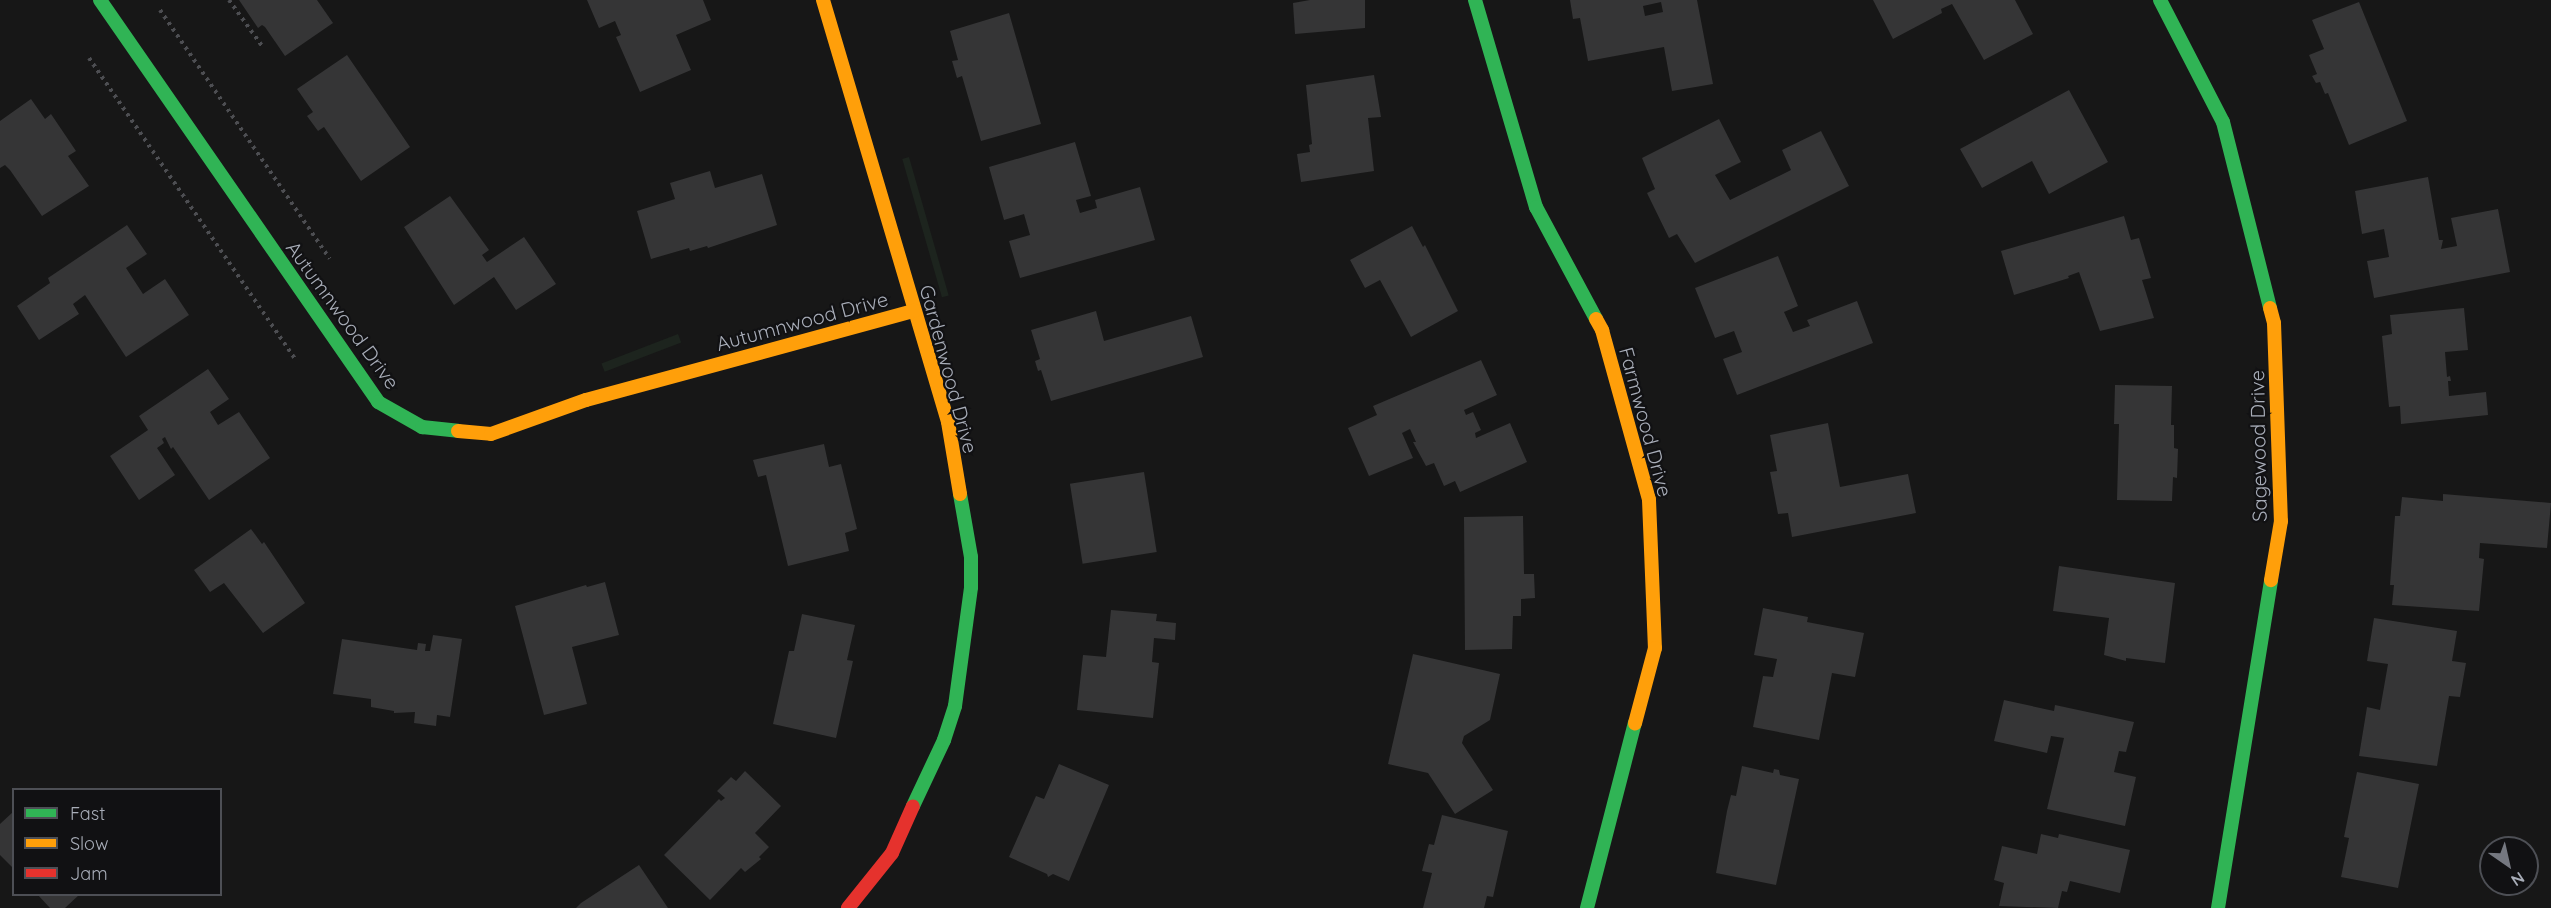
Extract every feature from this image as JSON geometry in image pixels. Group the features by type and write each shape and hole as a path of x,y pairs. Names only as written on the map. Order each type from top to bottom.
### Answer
{"street":[{"name":"Autumnwood Drive","path":"100,0 378,402 422,427 491,434 586,400 914,311"},
{"name":"Gardenwood Drive","path":"823,0 948,422 971,556 971,586 955,706 944,740 892,853 848,908"},
{"name":"Farmwood Drive","path":"1474,0 1536,207 1602,330 1649,500 1655,648 1587,908"},
{"name":"Sagewood Drive","path":"2160,0 2223,122 2274,323 2280,521 2218,908"}],"path":[{"path":"230,0 262,46"},
{"path":"160,10 330,259"},
{"path":"89,58 295,359"}],"shaded area":[{"path":"909,157 949,295 942,297 902,159"},
{"path":"678,334 681,342 605,372 601,363"}],"building":[{"path":"239,0 317,0 333,23 285,56 265,27 262,25 258,28"},
{"path":"587,0 703,0 711,20 676,35 691,70 640,92 616,37 621,35 615,21 599,28"},
{"path":"1310,0 1365,0 1365,28 1295,34 1293,3"},
{"path":"1570,0 1697,0 1713,84 1672,91 1664,47 1588,61 1580,18 1573,19","holes":["1661,2 1663,12 1645,16 1643,6"]},
{"path":"1873,0 2015,0 2033,34 1984,60 1952,4 1941,9 1942,13 1893,39"},
{"path":"2359,2 2407,121 2349,145 2328,93 2325,94 2320,82 2316,83 2312,76 2317,74 2309,55 2324,49 2312,20"},
{"path":"1009,13 1041,124 981,141 962,76 957,78 952,61 958,60 950,31"},
{"path":"347,55 410,147 361,181 324,127 318,131 307,116 313,112 297,89"},
{"path":"1374,75 1381,117 1368,118 1374,171 1301,182 1297,154 1310,152 1309,145 1312,144 1306,85"},
{"path":"2069,90 2108,162 2049,194 2032,161 1982,188 1960,149"},
{"path":"31,99 45,119 51,114 76,151 68,156 89,186 42,216 10,170 5,165 0,168 0,121"},
{"path":"1719,119 1741,162 1715,175 1730,200 1791,170 1782,150 1821,131 1849,186 1695,263 1677,234 1669,238 1647,193 1655,189 1642,158"},
{"path":"1075,142 1091,196 1076,200 1080,213 1097,208 1095,200 1140,187 1155,240 1020,278 1009,241 1030,235 1024,214 1004,220 989,167"},
{"path":"710,171 715,188 762,174 777,225 708,248 707,246 690,251 689,248 651,259 637,211 675,199 670,183"},
{"path":"2428,177 2439,240 2443,240 2441,249 2457,246 2451,218 2498,209 2510,272 2374,298 2367,261 2389,257 2384,229 2362,234 2355,191"},
{"path":"450,196 489,250 482,255 487,262 524,237 556,284 516,310 494,277 454,305 404,227"},
{"path":"2124,216 2131,240 2139,238 2151,278 2142,280 2154,318 2100,331 2079,272 2068,276 2069,278 2014,295 2001,251"},
{"path":"127,225 147,254 126,268 143,294 165,279 189,315 126,357 85,295 73,304 79,314 39,340 17,306 50,283 48,278"},
{"path":"1412,226 1423,247 1425,245 1458,311 1411,337 1380,280 1365,288 1350,260"},
{"path":"1778,256 1798,306 1784,312 1793,332 1810,326 1807,320 1857,301 1873,343 1737,395 1723,359 1742,352 1734,331 1715,338 1695,288"},
{"path":"2464,308 2468,350 2445,352 2447,377 2450,376 2451,381 2448,381 2449,396 2486,392 2488,415 2401,424 2400,406 2389,407 2382,336 2392,334 2390,315"},
{"path":"1096,311 1104,341 1191,316 1203,357 1051,401 1041,370 1038,371 1035,361 1040,359 1031,330"},
{"path":"1481,360 1497,395 1464,410 1466,415 1473,412 1481,430 1475,433 1476,438 1510,423 1527,462 1460,492 1455,481 1444,486 1434,463 1426,466 1413,442 1416,442 1410,429 1402,433 1413,458 1369,476 1348,428 1377,415 1373,406"},
{"path":"208,369 229,399 210,412 218,425 239,412 270,458 209,500 173,447 171,449 165,437 162,439 164,443 157,448 175,475 139,500 110,456 148,430 139,416"},
{"path":"2115,385 2172,386 2171,425 2174,425 2174,448 2178,449 2177,478 2173,477 2172,501 2117,500 2119,424 2114,424"},
{"path":"1828,423 1840,487 1908,474 1916,513 1792,537 1788,513 1778,514 1770,472 1777,471 1770,435"},
{"path":"824,444 829,467 841,464 857,529 845,533 849,551 788,566 766,475 758,477 753,460"},
{"path":"1144,472 1157,552 1083,564 1070,484"},
{"path":"2443,494 2551,503 2547,548 2480,543 2479,558 2484,559 2479,611 2392,605 2394,585 2390,585 2395,516 2400,516 2402,497 2443,501"},
{"path":"1523,516 1524,574 1534,574 1535,598 1521,599 1521,616 1513,616 1512,649 1465,650 1464,517"},
{"path":"251,529 262,544 264,542 305,603 263,633 224,583 210,592 194,570"},
{"path":"2059,566 2175,583 2165,663 2126,658 2126,661 2104,655 2109,618 2053,611"},
{"path":"605,582 619,635 572,647 587,704 544,715 515,606 586,585 587,587"},
{"path":"1763,608 1808,617 1807,622 1864,633 1855,677 1832,673 1819,740 1753,727 1763,676 1773,677 1777,659 1754,655"},
{"path":"1111,610 1157,614 1156,621 1176,623 1175,640 1154,638 1152,662 1159,663 1153,718 1077,710 1083,655 1106,657"},
{"path":"802,614 855,625 847,660 853,661 836,738 773,724 789,651 794,651"},
{"path":"2374,618 2457,631 2452,661 2466,663 2460,697 2449,696 2437,766 2359,756 2367,707 2380,710 2388,664 2367,661"},
{"path":"433,635 462,639 450,717 437,715 436,726 414,723 415,712 394,713 394,711 371,707 371,699 333,694 342,639 417,650 418,643 426,644 425,651 430,651"},
{"path":"1413,654 1500,674 1490,720 1464,736 1462,743 1493,790 1455,814 1428,773 1388,764"},
{"path":"2004,700 2054,711 2055,705 2134,722 2126,752 2119,751 2114,772 2136,777 2125,826 2047,809 2064,738 2051,736 2047,753 1994,741"},
{"path":"1059,764 1109,785 1069,881 1053,874 1048,877 1047,874 1009,857 1036,796 1044,799"},
{"path":"1742,766 1773,773 1774,769 1779,770 1780,775 1799,779 1776,885 1716,873 1727,811 1731,795 1736,796"},
{"path":"745,771 781,806 755,833 769,847 759,857 761,859 745,872 741,868 710,900 664,855 719,799 721,801 725,798 717,791 731,777 736,781"},
{"path":"2357,772 2419,784 2398,888 2341,877 2349,838 2344,837"},
{"path":"12,813 12,867 0,855 0,824"},
{"path":"1442,815 1508,831 1493,897 1487,896 1484,908 1423,908 1432,873 1422,871 1429,844 1434,845"},
{"path":"2041,834 2058,838 2059,834 2130,850 2120,893 2070,881 2067,892 2062,891 2058,908 1999,906 2004,883 1994,880 2002,846 2037,854"},
{"path":"639,865 668,908 576,908 581,903"},
{"path":"39,896 78,896 65,908 50,908"}],"traffic: fast":[{"path":"100,0 378,402 422,427 458,431"},
{"path":"1475,0 1536,207 1596,319"},
{"path":"2160,0 2223,122 2270,308"},
{"path":"913,806 944,740 955,706 971,587 971,557 960,494"},
{"path":"2218,908 2271,580"},
{"path":"1587,908 1635,723"}],"traffic: slow":[{"path":"823,0 948,422 960,494"},
{"path":"2270,308 2274,323 2281,521 2271,580"},
{"path":"458,431 491,434 586,400 914,311"},
{"path":"1596,319 1602,330 1649,500 1655,648 1635,723"}],"traffic: jam":[{"path":"848,908 892,853 913,806"}]}
